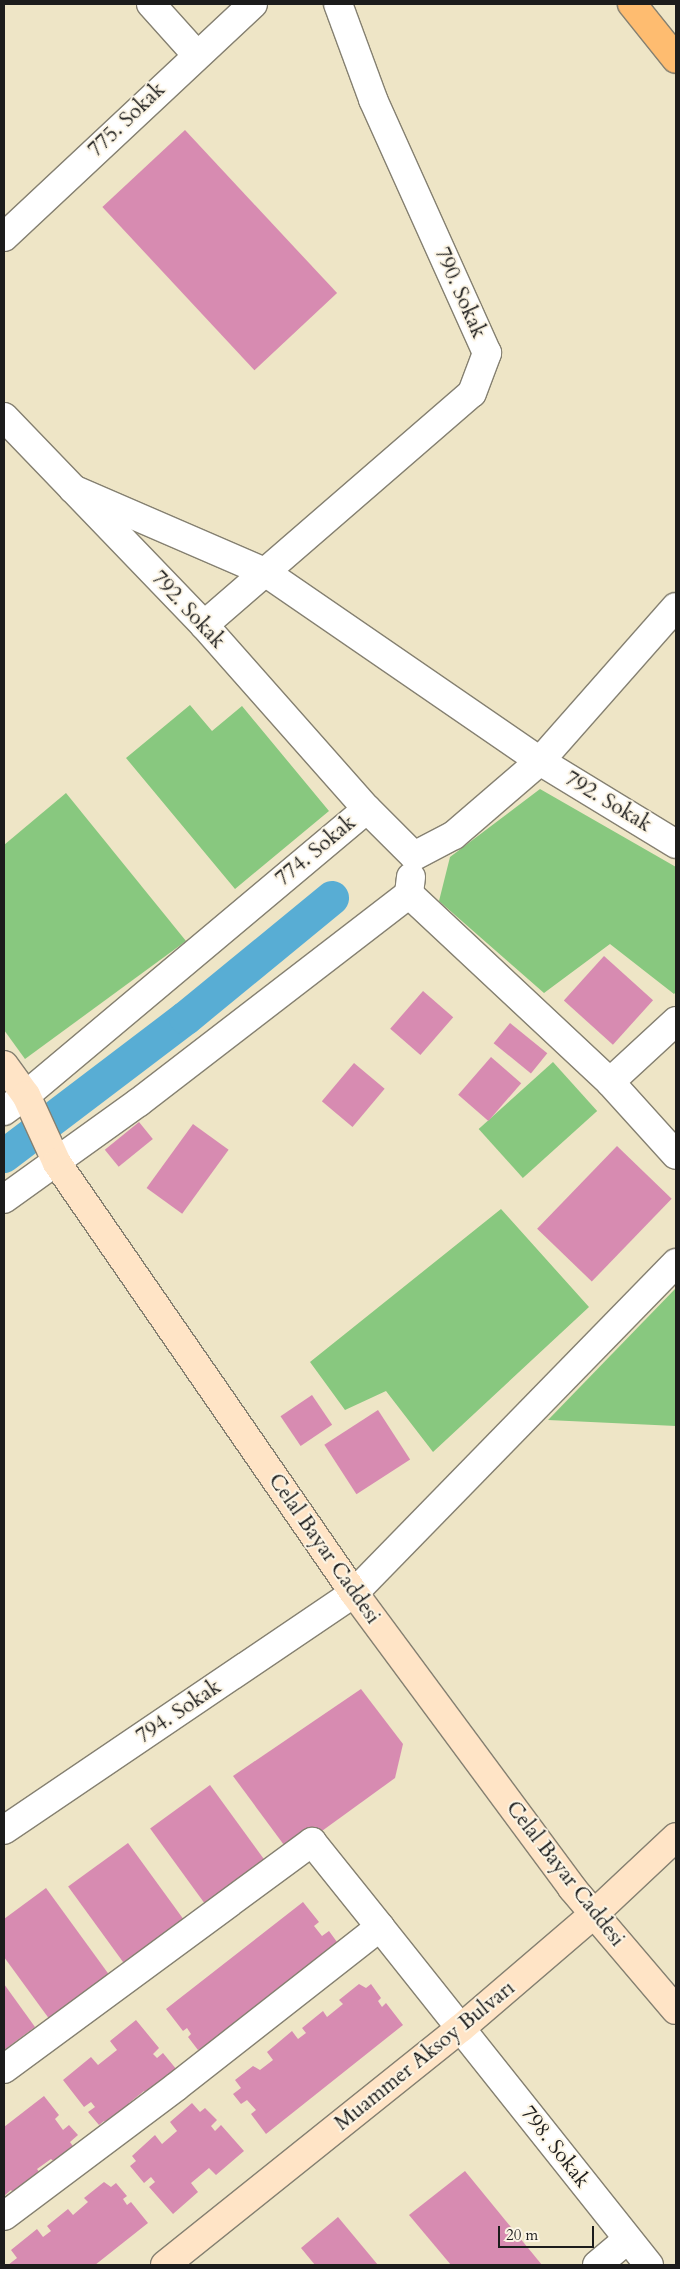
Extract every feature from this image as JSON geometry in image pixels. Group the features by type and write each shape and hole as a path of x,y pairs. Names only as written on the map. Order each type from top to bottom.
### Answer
{"main road":[{"path":"632,4 676,59"}],"street":[{"path":"151,4 196,54"},
{"name":"775. Sokak","path":"6,234 196,54 252,4"},
{"name":"790. Sokak","path":"204,625 472,392 487,353 373,99 338,4"},
{"name":"792. Sokak","path":"4,417 204,625 367,809"},
{"name":"792. Sokak","path":"73,489 265,572 540,761 676,844"},
{"path":"4,1200 57,1163 409,894 414,856 454,835 540,761 676,607"},
{"name":"774. Sokak","path":"4,1111 26,1095 367,809 414,856"},
{"path":"409,894 610,1082 676,1155"},
{"path":"610,1082 676,1021"},
{"name":"Celal Bayar Caddesi","path":"4,1065 26,1095 57,1163 354,1593 572,1888 676,2010"},
{"name":"794. Sokak","path":"4,1830 354,1593 676,1263"},
{"name":"Muammer Aksoy Bulvarı","path":"165,2265 462,2028 594,1914 676,1838"},
{"name":"798. Sokak","path":"4,2069 312,1842 650,2265"},
{"path":"4,2216 176,2087 380,1927"},
{"path":"597,2265 628,2239"}],"green space":[{"path":"190,705 212,731 242,706 329,811 235,889 126,758"},
{"path":"540,789 676,867 676,992 674,994 610,944 544,993 439,901 450,857"},
{"path":"66,793 186,941 25,1059 4,1030 4,845"},
{"path":"553,1062 597,1111 523,1178 479,1129"},
{"path":"501,1209 589,1307 433,1452 386,1391 345,1410 310,1362"},
{"path":"676,1288 676,1426 548,1420"}],"building":[{"path":"185,130 337,293 254,370 102,207"},
{"path":"604,956 653,1000 613,1045 564,1001"},
{"path":"423,991 453,1017 420,1055 390,1029"},
{"path":"510,1023 547,1053 531,1073 494,1043"},
{"path":"491,1057 521,1083 488,1121 458,1095"},
{"path":"354,1063 385,1089 353,1127 322,1101"},
{"path":"139,1122 153,1139 119,1167 105,1150"},
{"path":"193,1124 229,1150 182,1214 147,1188"},
{"path":"617,1146 672,1199 592,1282 537,1229"},
{"path":"312,1395 332,1425 301,1446 280,1416"},
{"path":"378,1410 410,1459 356,1494 324,1445"},
{"path":"361,1689 403,1744 395,1778 304,1844 284,1845 233,1776"},
{"path":"210,1785 268,1865 208,1909 150,1828"},
{"path":"128,1843 186,1923 126,1967 68,1886"},
{"path":"46,1888 110,1976 50,2020 4,1957 4,1919"},
{"path":"303,1902 319,1922 314,1926 322,1936 329,1931 337,1942 329,1948 335,1955 209,2051 203,2047 198,2050 188,2037 191,2034 187,2028 183,2031 166,2009"},
{"path":"4,1984 35,2027 4,2050"},
{"path":"359,1984 366,1988 371,1984 381,1998 378,2001 382,2007 386,2003 403,2025 266,2134 251,2114 256,2110 247,2100 241,2104 233,2094 241,2088 235,2080 253,2066 260,2070 273,2060 267,2052 292,2031 298,2039 306,2033 302,2028 323,2011 327,2017 343,2004 339,2000"},
{"path":"136,2020 159,2048 153,2054 157,2058 163,2053 177,2070 150,2099 144,2091 129,2103 136,2112 113,2131 104,2121 99,2125 88,2112 95,2107 91,2102 84,2107 63,2080 91,2057 98,2065 117,2050 110,2041"},
{"path":"44,2096 59,2115 55,2119 63,2130 69,2125 78,2135 70,2142 75,2149 57,2164 51,2159 37,2169 43,2177 17,2197 11,2190 4,2196 4,2127"},
{"path":"192,2103 200,2112 205,2108 217,2120 211,2126 215,2131 221,2125 244,2151 216,2175 209,2168 191,2183 198,2192 173,2214 149,2187 155,2182 151,2177 144,2183 130,2166 136,2161 132,2156 155,2135 162,2144 177,2131 170,2122"},
{"path":"465,2171 542,2265 451,2265 409,2215"},
{"path":"104,2182 111,2187 116,2183 127,2196 123,2199 127,2205 131,2202 148,2223 95,2265 8,2265 17,2258 11,2250 37,2229 43,2237 51,2231 47,2226 68,2209 73,2215 88,2202 84,2198"},
{"path":"338,2217 378,2265 315,2265 301,2248"}],"waterway":[{"path":"4,1156 186,1018 332,898"}]}
